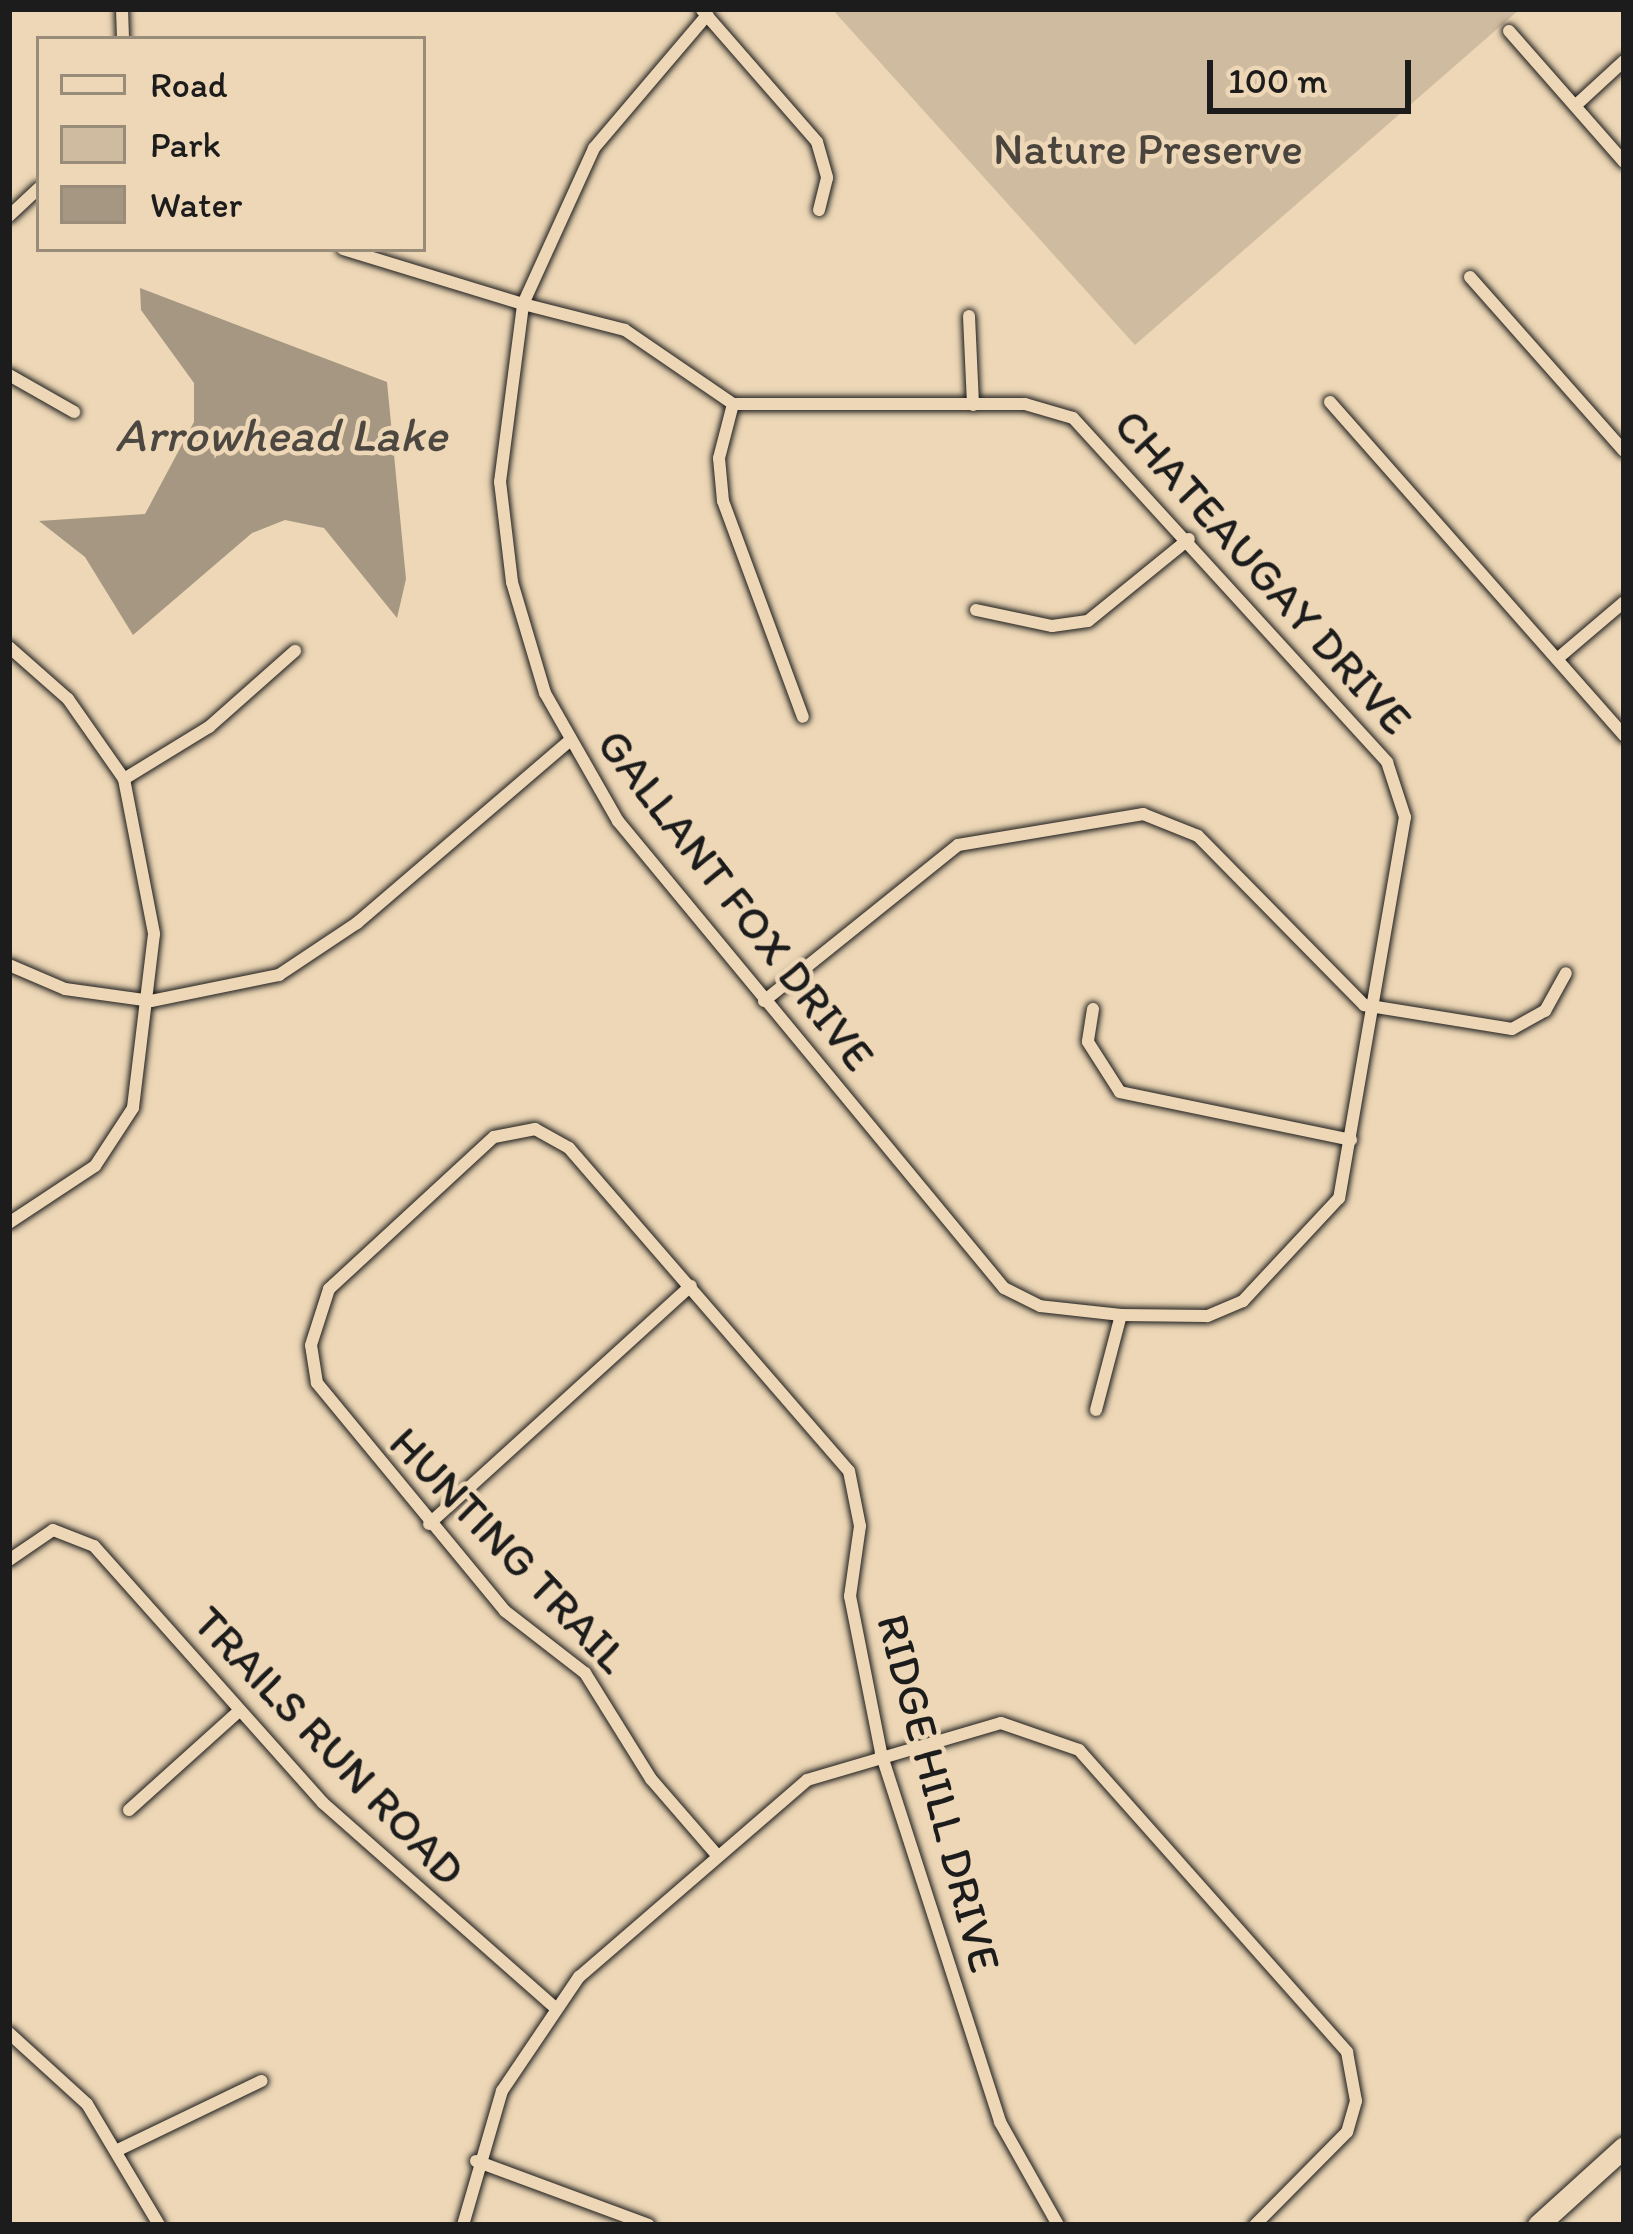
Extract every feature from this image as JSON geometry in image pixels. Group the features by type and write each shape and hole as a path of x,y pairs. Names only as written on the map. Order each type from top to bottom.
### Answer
{"main road":[{"path":"1538,2225 1624,2147"}],"street":[{"path":"704,12 817,142 827,178 819,210"},
{"name":"GALLANT FOX DRIVE","path":"704,12 594,148 523,304 502,413 503,526 525,637 568,742 764,1001 1004,1288 1040,1306 1121,1315"},
{"path":"1509,31 1624,161"},
{"path":"1575,106 1624,61"},
{"path":"9,216 36,191"},
{"path":"353,252 625,331 734,404 718,458 723,501 803,717"},
{"path":"1470,277 1624,451"},
{"path":"969,316 974,405"},
{"path":"9,375 74,412"},
{"path":"1330,402 1624,736"},
{"name":"CHATEAUGAY DRIVE","path":"734,404 974,405 1072,418 1190,539 1400,785 1405,817 1351,1140 1321,1228 1243,1301 1208,1316 1121,1315"},
{"path":"976,610 1052,626 1088,621 1190,539"},
{"path":"1557,659 1624,602"},
{"path":"9,647 68,699 124,779 151,883 151,1001 145,1072 118,1136 60,1194 9,1223"},
{"path":"124,779 208,727 295,651"},
{"path":"9,965 65,989 151,1001 226,994 318,954 568,742"},
{"path":"764,1001 958,845 1143,814 1198,836 1334,985 1373,1008 1512,1029 1545,1011 1566,973"},
{"path":"1094,1010 1088,1042 1120,1092 1351,1140"},
{"name":"RIDGE HILL DRIVE","path":"311,1345 346,1269 494,1137 530,1129 569,1148 692,1286 849,1472 860,1526 850,1596 881,1753 991,2099 1058,2225"},
{"path":"429,1524 692,1286"},
{"path":"1096,1410 1121,1315"},
{"name":"HUNTING TRAIL","path":"311,1345 331,1411 505,1611 585,1673 651,1779 716,1854"},
{"name":"TRAILS RUN ROAD","path":"9,1560 61,1529 94,1546 239,1712 394,1874 554,2007"},
{"path":"129,1810 239,1712"},
{"path":"463,2225 476,2162 502,2091 554,2007 716,1854 807,1780 881,1753 1001,1723 1069,1741 1336,2034 1355,2075 1349,2126 1255,2225"},
{"path":"9,2033 121,2149 159,2225"},
{"path":"121,2149 261,2081"},
{"path":"476,2162 649,2225"}],"green space":[{"name":"Nature Preserve","path":"832,9 1520,9 1135,345"}],"water":[{"name":"Arrowhead Lake","path":"140,288 387,382 406,579 397,618 324,528 285,520 252,533 133,635 85,557 39,521 145,514 194,422 194,383 141,310"}]}
